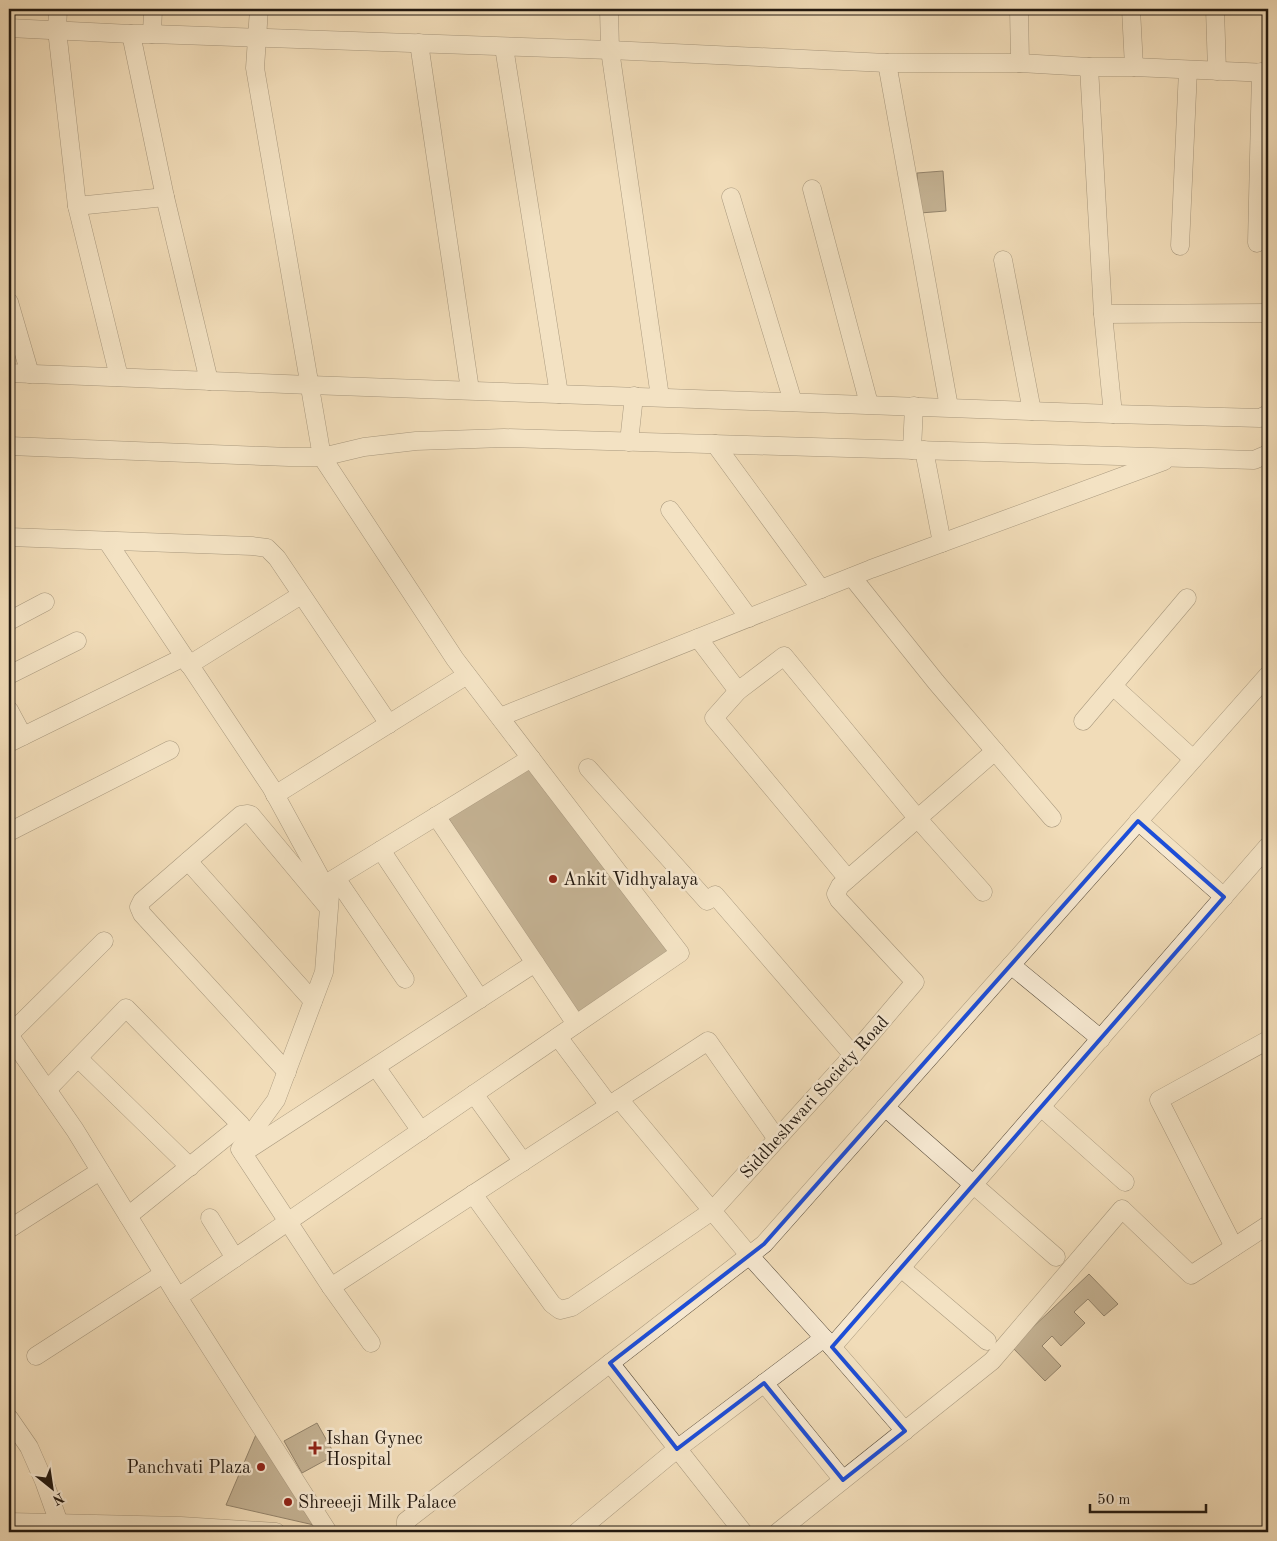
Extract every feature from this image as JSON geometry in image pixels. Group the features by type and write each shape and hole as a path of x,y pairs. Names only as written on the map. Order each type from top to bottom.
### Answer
{"street":[{"path":"58,9 58,30 77,206 119,377"},
{"path":"152,34 153,9"},
{"path":"178,1297 680,953 455,659 322,457 255,68 259,9"},
{"path":"608,9 610,50 660,397"},
{"path":"1019,9 1020,63"},
{"path":"1131,9 1134,67"},
{"path":"1215,9 1217,71"},
{"path":"9,28 131,34 610,50 887,63 1020,63 1264,72 1257,243"},
{"path":"131,34 165,197 209,381"},
{"path":"420,43 470,390"},
{"path":"504,46 558,394"},
{"path":"887,63 949,407"},
{"path":"1089,67 1103,314 1113,414"},
{"path":"1180,246 1188,70"},
{"path":"812,189 869,404"},
{"path":"77,206 165,197"},
{"path":"731,198 793,402"},
{"path":"1003,260 1032,411"},
{"path":"9,302 30,374"},
{"path":"1103,314 1268,313"},
{"path":"9,373 310,386 470,390 1113,414 1260,418 1268,414"},
{"path":"629,442 634,396"},
{"path":"914,406 918,450 942,543"},
{"path":"9,446 289,458 322,457 364,447 416,441 504,438 1254,460 1268,454"},
{"path":"715,444 821,589"},
{"path":"500,717 852,577 1173,457"},
{"path":"670,510 749,618"},
{"path":"9,537 267,548 277,558 389,724"},
{"path":"107,541 275,795 330,882 405,979"},
{"path":"852,577 936,682 1052,818"},
{"path":"9,710 16,740 187,661 302,595"},
{"path":"1083,721 1187,598"},
{"path":"9,621 45,602"},
{"path":"698,638 738,691"},
{"path":"9,675 77,640"},
{"path":"983,892 918,819 784,656 738,691 714,718 848,879 918,819 995,751"},
{"path":"406,1532 406,1521 764,1244 1268,674"},
{"path":"275,795 468,675"},
{"path":"1113,686 1193,759"},
{"path":"9,832 170,750"},
{"path":"330,882 531,758"},
{"path":"588,768 707,901 714,895 853,1055"},
{"path":"287,1072 142,914 139,907 142,901 241,815 248,814 251,815 329,909"},
{"path":"436,816 576,1024"},
{"path":"1138,821 1224,897"},
{"path":"577,1532 678,1449 764,1383 828,1343 901,1268 1268,846"},
{"path":"381,850 480,999"},
{"path":"188,862 314,1000"},
{"name":"Siddheshwari Society Road","path":"473,1194 552,1304 560,1310 572,1307 712,1212 853,1055 915,982 839,900 836,894 840,886 848,879"},
{"path":"330,882 324,972 276,1100 240,1149 370,1343"},
{"path":"104,941 9,1035 75,1130 163,1274 328,1532"},
{"path":"243,1153 535,963"},
{"path":"1011,965 1101,1039"},
{"path":"47,1090 126,1008 241,1125 128,1216"},
{"path":"558,1037 905,1431"},
{"path":"1234,1247 1159,1100 1268,1040"},
{"path":"331,1287 708,1041 777,1139"},
{"path":"78,1058 190,1167"},
{"path":"376,1067 420,1131"},
{"path":"474,1094 523,1162"},
{"path":"885,1107 1056,1257"},
{"path":"1041,1108 1125,1182"},
{"path":"9,1229 100,1171"},
{"path":"778,1532 992,1361 1122,1209 1191,1275 1268,1225"},
{"path":"210,1218 235,1258"},
{"path":"901,1268 987,1341"},
{"path":"36,1356 163,1274"},
{"path":"610,1363 743,1532"},
{"path":"764,1383 843,1480"},
{"path":"9,1418 29,1447 59,1523"},
{"path":"9,1522 181,1526 276,1532"}],"highlighted area":[{"path":"1138,821 1224,897 832,1347 905,1431 843,1480 764,1383 677,1449 610,1363 764,1244"}],"building":[{"path":"943,171 946,211 920,213 917,173"},
{"name":"Ankit Vidhyalaya","path":"525,762 676,947 571,1018 444,811"},
{"path":"1089,1274 1118,1304 1104,1316 1088,1299 1074,1312 1085,1323 1061,1346 1052,1336 1042,1346 1061,1366 1045,1381 1012,1347"},
{"path":"317,1423 335,1455 302,1473 284,1441"},
{"name":"Panchvati Plaza","path":"258,1430 314,1525 226,1505"}],"place":[{"name":"Ankit Vidhyalaya","path":"553,879"},
{"name":"Ishan Gynec Hospital","path":"315,1448"},
{"name":"Panchvati Plaza","path":"261,1467"},
{"name":"Shreeeji Milk Palace","path":"288,1502"}]}
